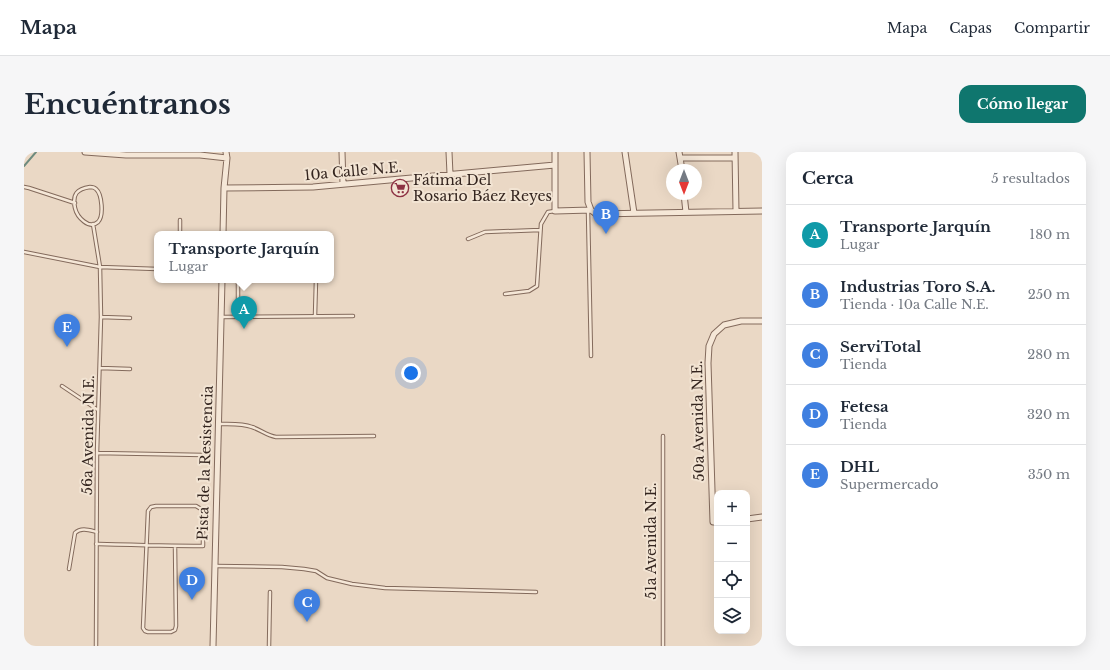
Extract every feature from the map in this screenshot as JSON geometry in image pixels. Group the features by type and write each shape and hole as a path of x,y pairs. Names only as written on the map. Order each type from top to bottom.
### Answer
{"street":[{"path":"85,152 126,155 227,155"},
{"path":"223,231 224,188 227,155 230,152"},
{"path":"342,152 343,184"},
{"path":"449,152 450,174"},
{"path":"555,152 555,211 590,210 596,214 762,211"},
{"path":"587,152 588,202 590,210"},
{"path":"625,152 634,213"},
{"path":"679,152 681,164"},
{"path":"680,158 735,155 736,211"},
{"name":"10a Calle N.E.","path":"224,188 313,187 555,165"},
{"path":"685,200 686,212"},
{"name":"Pista de la Resistencia","path":"213,646 222,283"},
{"name":"50a Avenida N.E.","path":"714,499 708,363 710,346 714,334 724,325 741,320 762,321"},
{"path":"750,519 762,517"}],"lane":[{"path":"24,187 75,203"},
{"path":"90,187 97,190 101,202 101,213 98,222 88,224 82,220 77,215 75,203 75,195 82,188 90,187"},
{"path":"590,210 591,356"},
{"path":"505,294 529,291 536,286 541,224 548,212 555,211"},
{"path":"180,220 180,231"},
{"name":"56a Avenida N.E.","path":"93,224 100,267 101,317 97,453 96,646"},
{"path":"468,239 486,232 540,230"},
{"path":"24,252 100,267 154,269"},
{"path":"238,283 238,303"},
{"path":"315,316 316,283"},
{"path":"221,317 353,316"},
{"path":"101,317 130,318"},
{"path":"100,368 130,369"},
{"path":"62,386 98,410"},
{"path":"218,424 244,425 252,427 268,436 276,437 374,436"},
{"name":"51a Avenida N.E.","path":"663,436 663,646"},
{"path":"97,453 203,454"},
{"path":"96,544 146,545 175,546 203,546 203,513 201,509 196,506 156,506 151,507 148,511 146,545 143,628 148,632 171,632 176,626 175,546"},
{"path":"69,569 75,533 78,530 83,529 96,532"},
{"path":"214,566 282,567 304,569 316,572 327,578 352,584 385,588 536,592"},
{"path":"269,646 270,592"}],"waterway":[{"path":"24,166 36,152"}],"place":[{"name":"Fátima Del Rosario Báez Reyes","path":"400,188"},
{"name":"Industrias Toro S.A.","path":"606,234"},
{"name":"Transporte Jarquín","path":"244,329"},
{"name":"DHL","path":"67,347"},
{"name":"Fetesa","path":"192,600"},
{"name":"ServiTotal","path":"307,622"}]}
